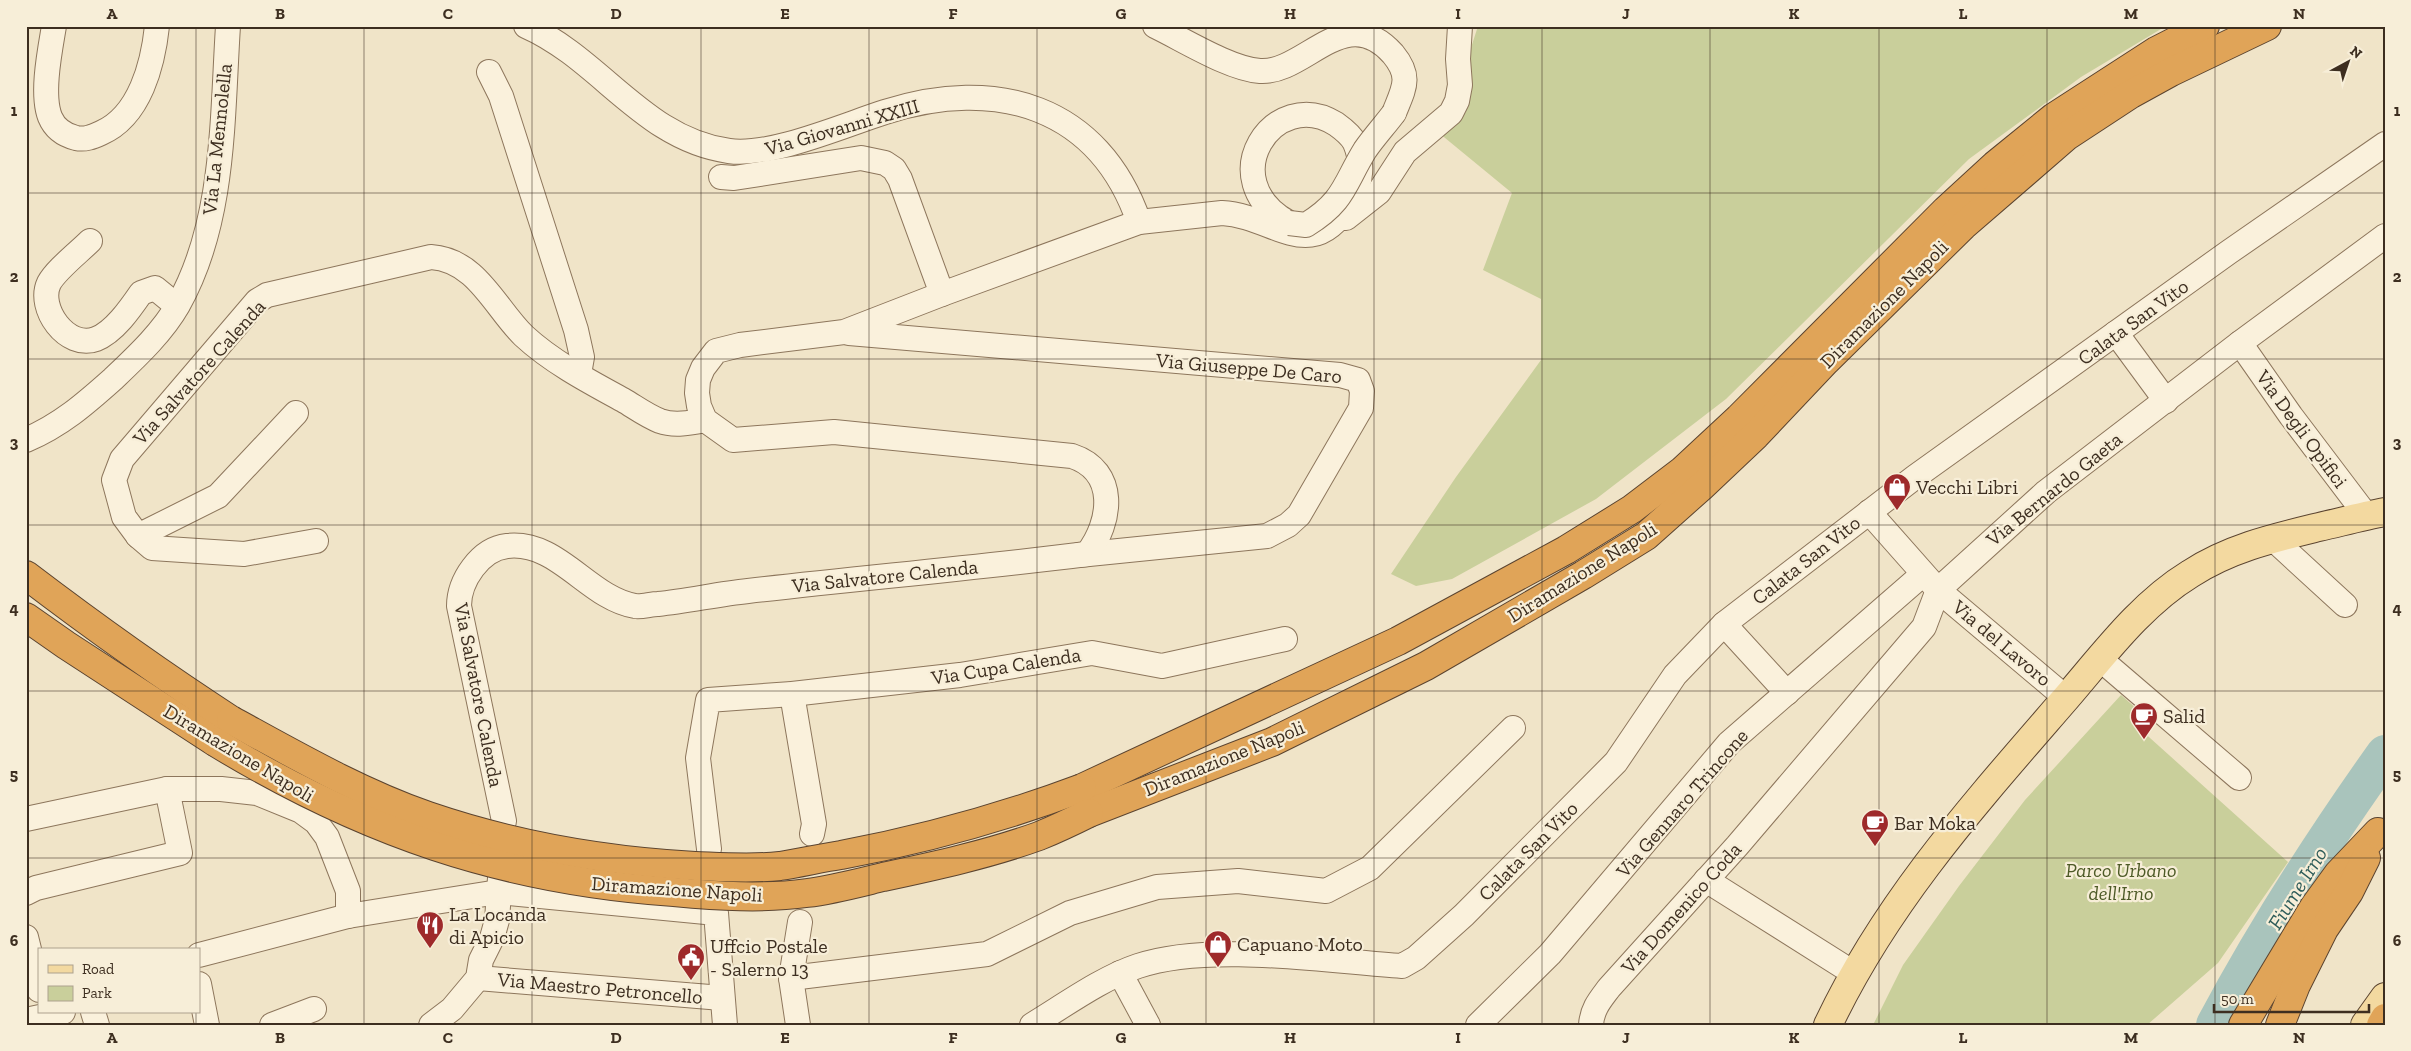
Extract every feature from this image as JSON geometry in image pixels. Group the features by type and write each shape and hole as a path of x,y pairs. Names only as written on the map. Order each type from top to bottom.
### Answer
{"highway":[{"name":"Diramazione Napoli","path":"26,617 216,742 270,775 320,801 418,842 524,872 578,883 652,891 756,896 806,893 972,856 1039,836 1086,801 1398,641 1566,550 1632,509 1682,471 1738,418 1946,210 1994,165 2054,117 2156,51 2205,26"},
{"name":"Diramazione Napoli","path":"26,575 118,644 231,720 306,761 371,793 426,815 480,832 536,845 608,858 666,864 725,867 779,866 876,848 967,828 1016,813 1086,801 1272,742 1426,666 1583,575 1646,536 1701,488 1756,435 1826,361 1963,226 2067,136 2131,94 2171,72 2267,26"},
{"path":"2243,1025 2314,908 2338,874 2381,828"},
{"path":"2280,1025 2296,985 2324,929 2349,892 2381,828"},
{"path":"2380,1025 2385,1018"}],"main road":[{"path":"1828,1025 1855,974 1904,894 1940,846 2066,698 2141,614 2165,592 2190,574 2225,556 2272,538 2375,513"},
{"path":"2365,1025 2385,997"}],"street":[{"path":"54,26 47,92 49,115 54,126 63,133 82,139 106,130 130,109 140,90 155,49 158,26"},
{"name":"Via La Mennolella","path":"26,440 51,429 84,405 152,339 178,306 194,270 214,193 221,137 228,26"},
{"name":"Via Giovanni XXIII","path":"526,26 556,42 667,130 680,138 730,151 758,151 816,135 888,111 932,101 973,98 1026,105 1046,112 1067,124 1096,148 1114,170 1130,196 1139,222"},
{"path":"1156,26 1228,62 1260,71 1279,67 1334,38 1351,34 1368,36 1382,42 1401,64 1406,74 1405,84 1394,113 1366,150 1346,188 1333,204 1306,224 1289,223 1275,216 1253,183 1252,163 1264,136 1278,123 1296,116 1314,115 1329,120 1342,128 1353,140 1361,157 1358,184 1346,210 1331,227"},
{"path":"705,420 698,400 698,380 703,368 716,351 740,345 844,332 1139,222 1222,213 1246,216 1284,232 1296,234 1316,234 1331,227 1359,210 1379,192 1405,152 1451,113 1457,101 1460,85 1458,59 1460,26"},
{"path":"489,72 501,96 568,305 582,357 579,374"},
{"name":"Calata San Vito","path":"1032,1025 1120,973 1139,965 1213,955 1266,956 1402,966 1416,958 1464,915 1616,762 1675,675 1724,624 1870,512 2116,333 2385,144"},
{"path":"722,177 734,178 861,158 885,163 894,169 900,179 942,294"},
{"name":"Via Bernardo Gaeta","path":"1780,796 1924,627 1930,582 2240,343 2385,236"},
{"path":"90,242 50,281 46,293 46,306 55,320 72,338 88,341 106,334 141,293 154,288 178,306"},
{"name":"Via Salvatore Calenda","path":"138,536 124,517 114,480 122,459 257,301 267,295 419,260 441,258 470,272 523,335 540,349 579,374 661,421 681,424 705,420 733,440 834,432 1059,454 1084,460 1101,480 1106,493 1107,506 1104,526 1087,554 1072,556 745,591 636,606 612,596 582,578 551,555 522,546 505,546 490,552 465,579 459,593 459,606 504,821"},
{"name":"Via Giuseppe De Caro","path":"844,332 1340,375 1350,376 1358,380 1362,391 1361,408 1299,515 1288,525 1267,536 1072,556"},
{"path":"2116,333 2166,401"},
{"name":"Via Degli Opifici","path":"2240,343 2290,416 2375,513"},
{"path":"296,412 218,496 138,536 152,548 244,554 316,542"},
{"name":"Via del Lavoro","path":"1870,512 1930,582 2066,698"},
{"path":"2272,538 2345,604"},
{"name":"Via Gennaro Trincone","path":"1478,1025 1550,954 1729,742 1787,693 1930,582"},
{"path":"1724,624 1787,693"},
{"name":"Via Cupa Calenda","path":"709,850 698,758 708,700 792,694 960,675 1092,653 1162,666 1285,639"},
{"path":"2100,659 2239,778"},
{"path":"792,694 814,824 812,834"},
{"path":"791,978 987,954 1070,913 1157,887 1238,880 1326,891 1370,868 1513,728"},
{"path":"26,893 36,888 180,853 167,789"},
{"path":"26,819 167,789 257,793 301,811 316,822 327,837 348,891 348,916"},
{"name":"Via Domenico Coda","path":"1591,1025 1597,1003 1780,796"},
{"path":"1706,880 1855,974"},
{"path":"432,1025 452,1008 478,978 481,960 492,938 497,920 499,884"},
{"path":"200,955 348,916 499,884 716,913 725,1025"},
{"path":"798,1025 791,978 800,922"},
{"path":"26,937 38,986"},
{"path":"1120,973 1148,1025"},
{"name":"Via Maestro Petroncello","path":"478,978 722,998"},
{"path":"200,989 207,1025"},
{"path":"26,1000 38,996"},
{"path":"272,1025 314,1009"},
{"path":"26,1020 54,1014"}],"green space":[{"path":"1478,26 2166,26 2081,77 1969,159 1726,399 1596,499 1452,579 1416,586 1391,574 1456,477 1541,360 1541,299 1483,270 1512,193 1439,133 1466,112 1469,54"},
{"name":"Parco Urbano dell'Irno","path":"2121,695 2138,710 2130,720 2288,862 2218,963 2147,1025 1873,1025 1903,965 1959,886 2025,800"}],"waterway":[{"name":"Fiume Irno","path":"2215,1025 2254,955 2296,887 2339,820 2385,754"}],"place":[{"name":"Vecchi Libri","path":"1897,511"},
{"name":"Salid","path":"2144,740"},
{"name":"Bar Moka","path":"1875,847"},
{"name":"La Locanda di Apicio","path":"430,949"},
{"name":"Capuano Moto","path":"1218,968"},
{"name":"Uffcio Postale - Salerno 13","path":"691,981"}]}
